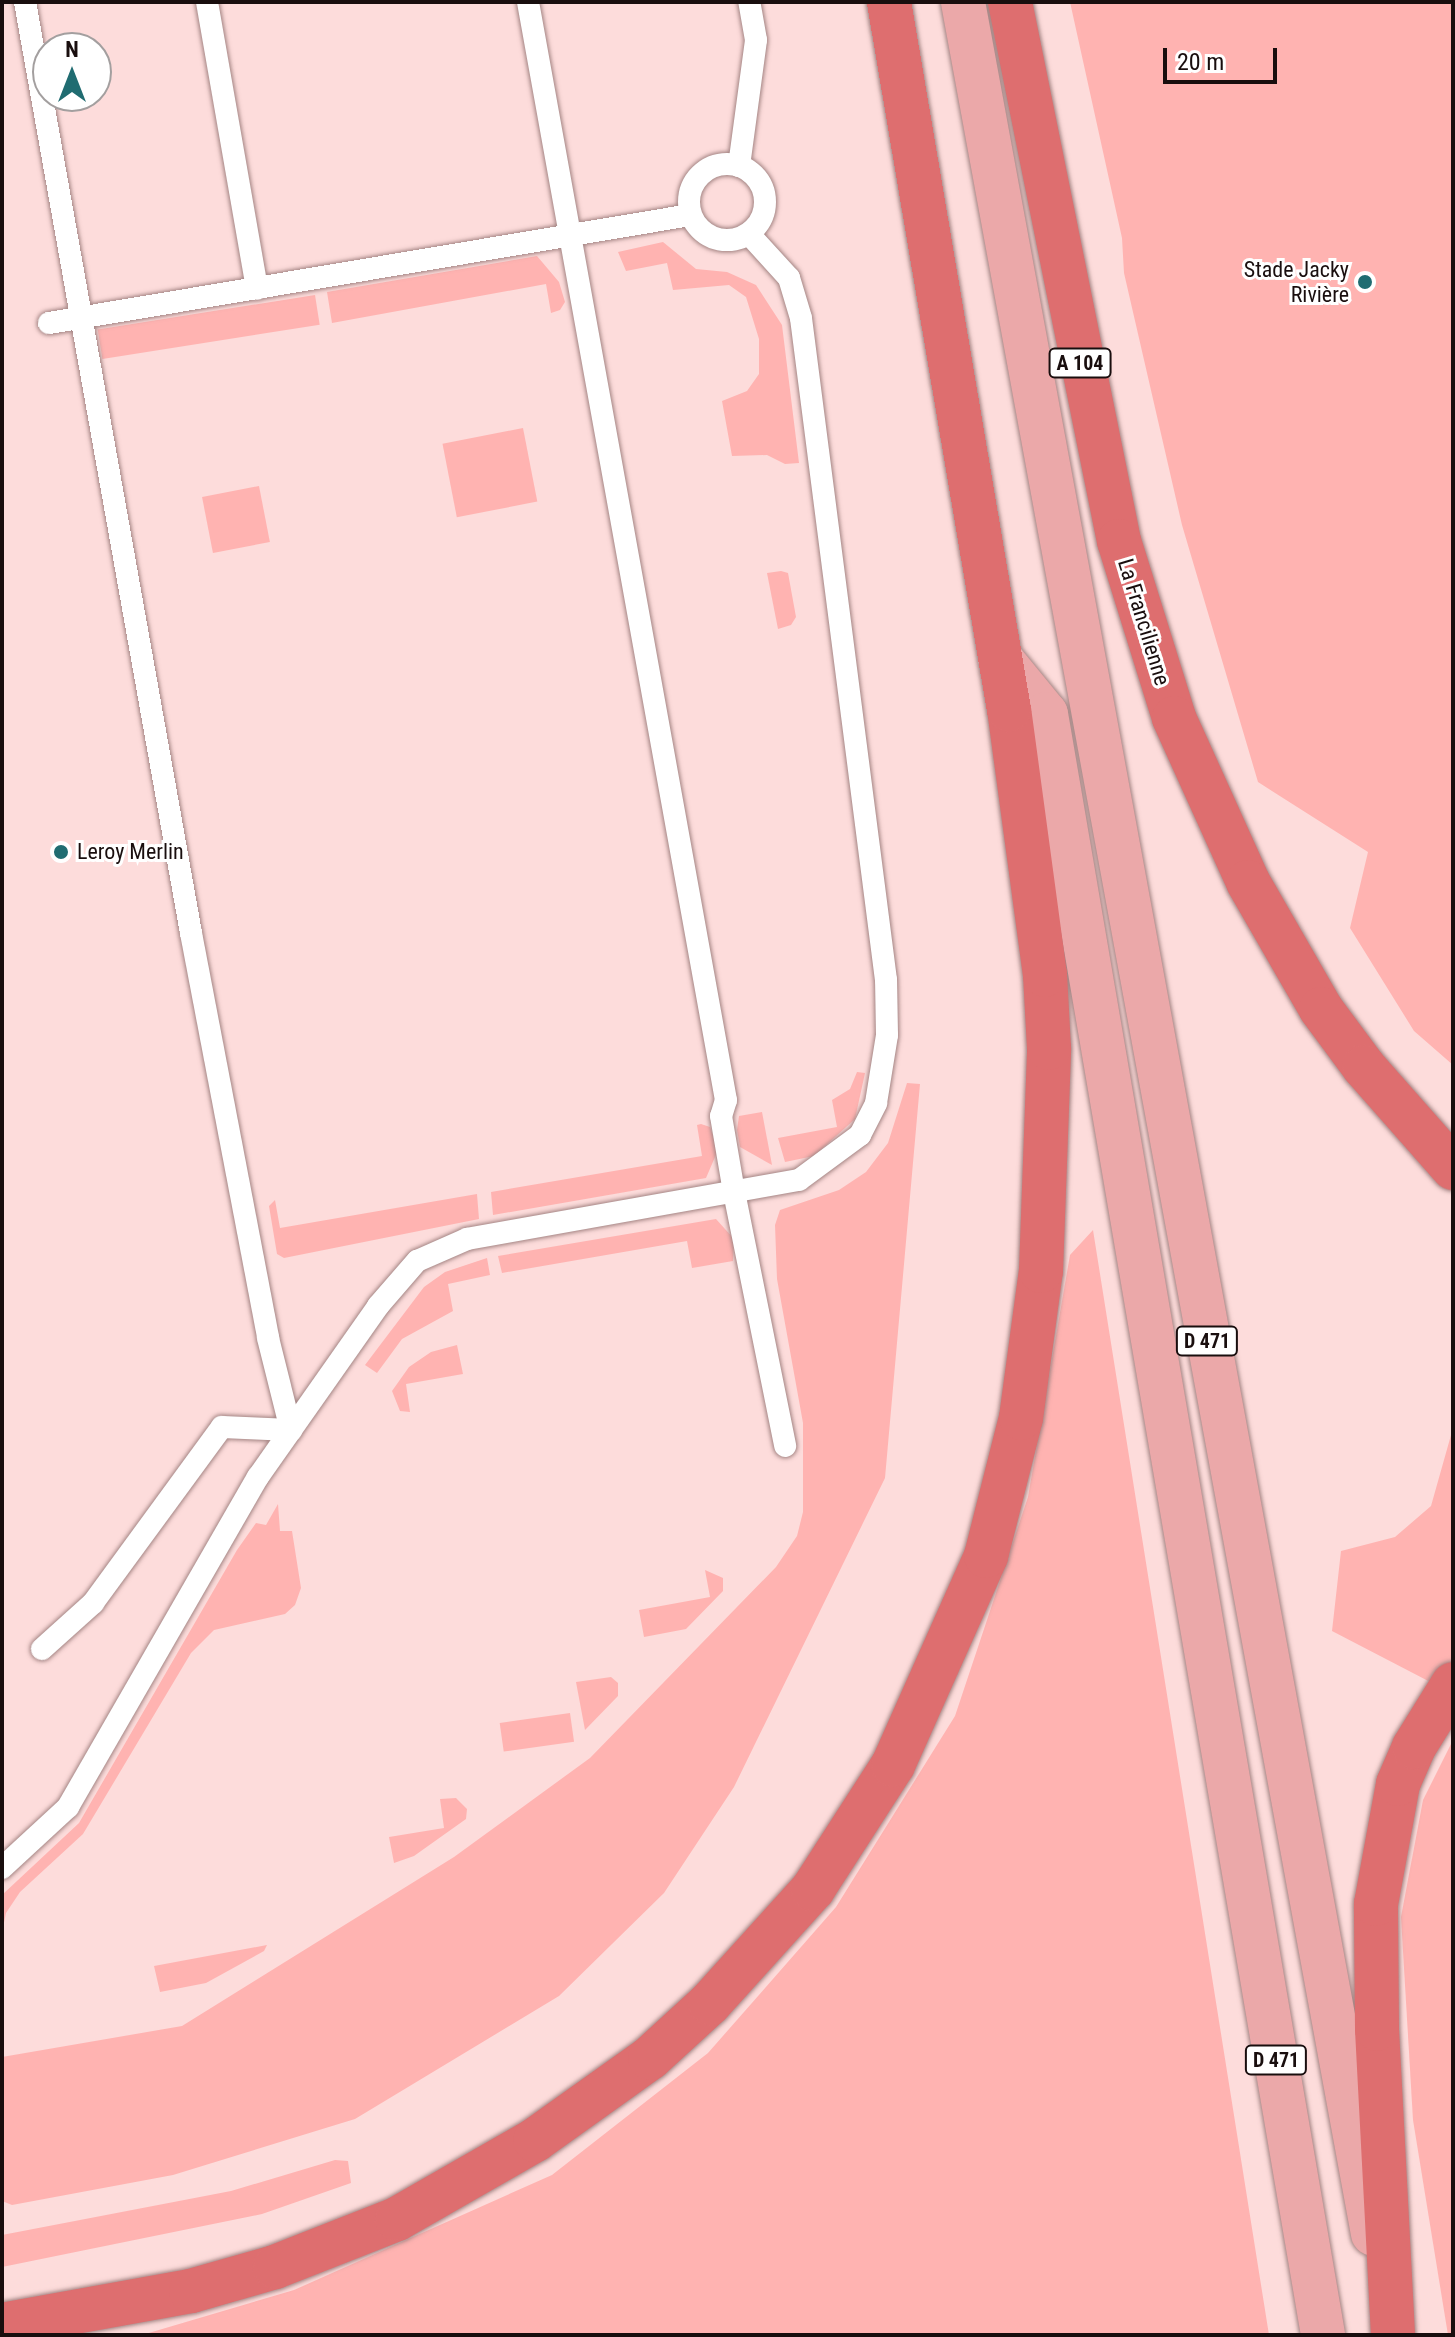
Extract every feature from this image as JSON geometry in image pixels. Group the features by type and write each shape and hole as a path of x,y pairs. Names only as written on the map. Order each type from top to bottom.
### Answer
{"highway":[{"path":"2,2325 191,2291 275,2267 397,2219 535,2140 650,2058 710,2003 813,1889 893,1765 986,1556 1021,1418 1041,1271 1049,1048 1045,975 1000,658 889,2"},
{"name":"La Francilienne","path":"1010,2 1119,541 1174,718 1248,882 1305,983 1364,1067 1453,1168"},
{"path":"1392,2335 1377,2029 1376,1904 1398,1784 1414,1747 1453,1684"}],"main road":[{"name":"D 471","path":"963,2 1392,2335"},
{"name":"D 471","path":"1000,658 1046,714 1323,2335"}],"lane":[{"path":"25,2 64,239 83,318 191,933 255,1276 291,1430"},
{"path":"207,2 257,289"},
{"path":"528,2 726,1100 721,1116 734,1192 785,1446"},
{"path":"739,166 756,40 749,2"},
{"path":"716,165 739,166 758,181 765,203 749,234 715,239 704,234 690,215 695,179 716,165"},
{"path":"49,323 690,215"},
{"path":"2,1868 68,1807 246,1496 378,1306 417,1261 441,1247 799,1180 860,1135 876,1103 887,1035 886,980 801,318 789,278 749,234"},
{"path":"42,1649 93,1603 222,1427 291,1430"}],"shaded area":[{"path":"1070,2 1453,2 1453,1065 1414,1031 1350,928 1368,852 1258,782 1182,525 1124,273 1122,238"},
{"path":"663,242 696,269 727,272 756,285 782,325 799,463 785,464 767,455 732,456 722,401 747,391 759,374 759,339 746,297 729,285 673,290 667,263 626,271 618,252"},
{"path":"537,256 559,282 565,302 560,310 551,313 546,284 332,323 327,292"},
{"path":"315,295 320,325 102,359 98,329"},
{"path":"523,428 537,502 457,517 443,444"},
{"path":"259,486 270,542 213,553 202,497"},
{"path":"767,573 788,573 796,617 791,625 778,629"},
{"path":"857,1072 865,1073 855,1119 814,1156 785,1162 778,1138 837,1127 832,1100 850,1089"},
{"path":"907,1083 920,1084 885,1478 734,1787 664,1893 559,1996 355,2119 173,2175 12,2205 2,2201 2,2057 182,2026 454,1857 590,1758 776,1567 797,1536 803,1512 803,1423 777,1279 775,1225 780,1210 839,1190 866,1172 888,1143"},
{"path":"762,1112 772,1165 740,1147 737,1130 739,1116"},
{"path":"697,1125 710,1127 718,1150 706,1178 493,1215 491,1192 702,1156"},
{"path":"477,1194 479,1219 284,1258 277,1254 269,1206 275,1200 280,1228"},
{"path":"716,1219 734,1239 733,1261 692,1268 687,1241 502,1273 498,1256"},
{"path":"1093,1230 1269,2335 142,2335 294,2290 552,2175 708,2053 836,1907 955,1716 1028,1497 1070,1255"},
{"path":"487,1258 490,1275 448,1284 453,1311 402,1339 377,1373 365,1365 424,1287 445,1272"},
{"path":"457,1345 463,1374 406,1384 410,1412 400,1411 392,1391 409,1367 431,1352"},
{"path":"1453,1428 1453,1667 1436,1685 1332,1631 1341,1551 1395,1537 1431,1506"},
{"path":"278,1504 280,1531 292,1531 301,1588 295,1605 285,1614 214,1630 191,1653 83,1834 20,1892 6,1913 2,1932 2,1895 79,1823 237,1550 256,1523 266,1525"},
{"path":"705,1570 723,1578 723,1591 686,1629 644,1637 639,1610 710,1597"},
{"path":"611,1677 618,1683 618,1696 585,1730 576,1682"},
{"path":"570,1713 574,1742 504,1752 500,1723"},
{"path":"1453,1740 1453,2335 1448,2335 1413,2120 1401,1917 1423,1800"},
{"path":"456,1798 467,1809 466,1819 414,1856 394,1863 389,1837 444,1828 440,1799"},
{"path":"267,1945 264,1951 206,1983 160,1992 154,1966"},
{"path":"335,2160 348,2161 351,2183 262,2214 2,2267 2,2235 231,2191"}],"place":[{"name":"Stade Jacky Rivière","path":"1365,282"},
{"name":"Leroy Merlin","path":"61,852"}]}
